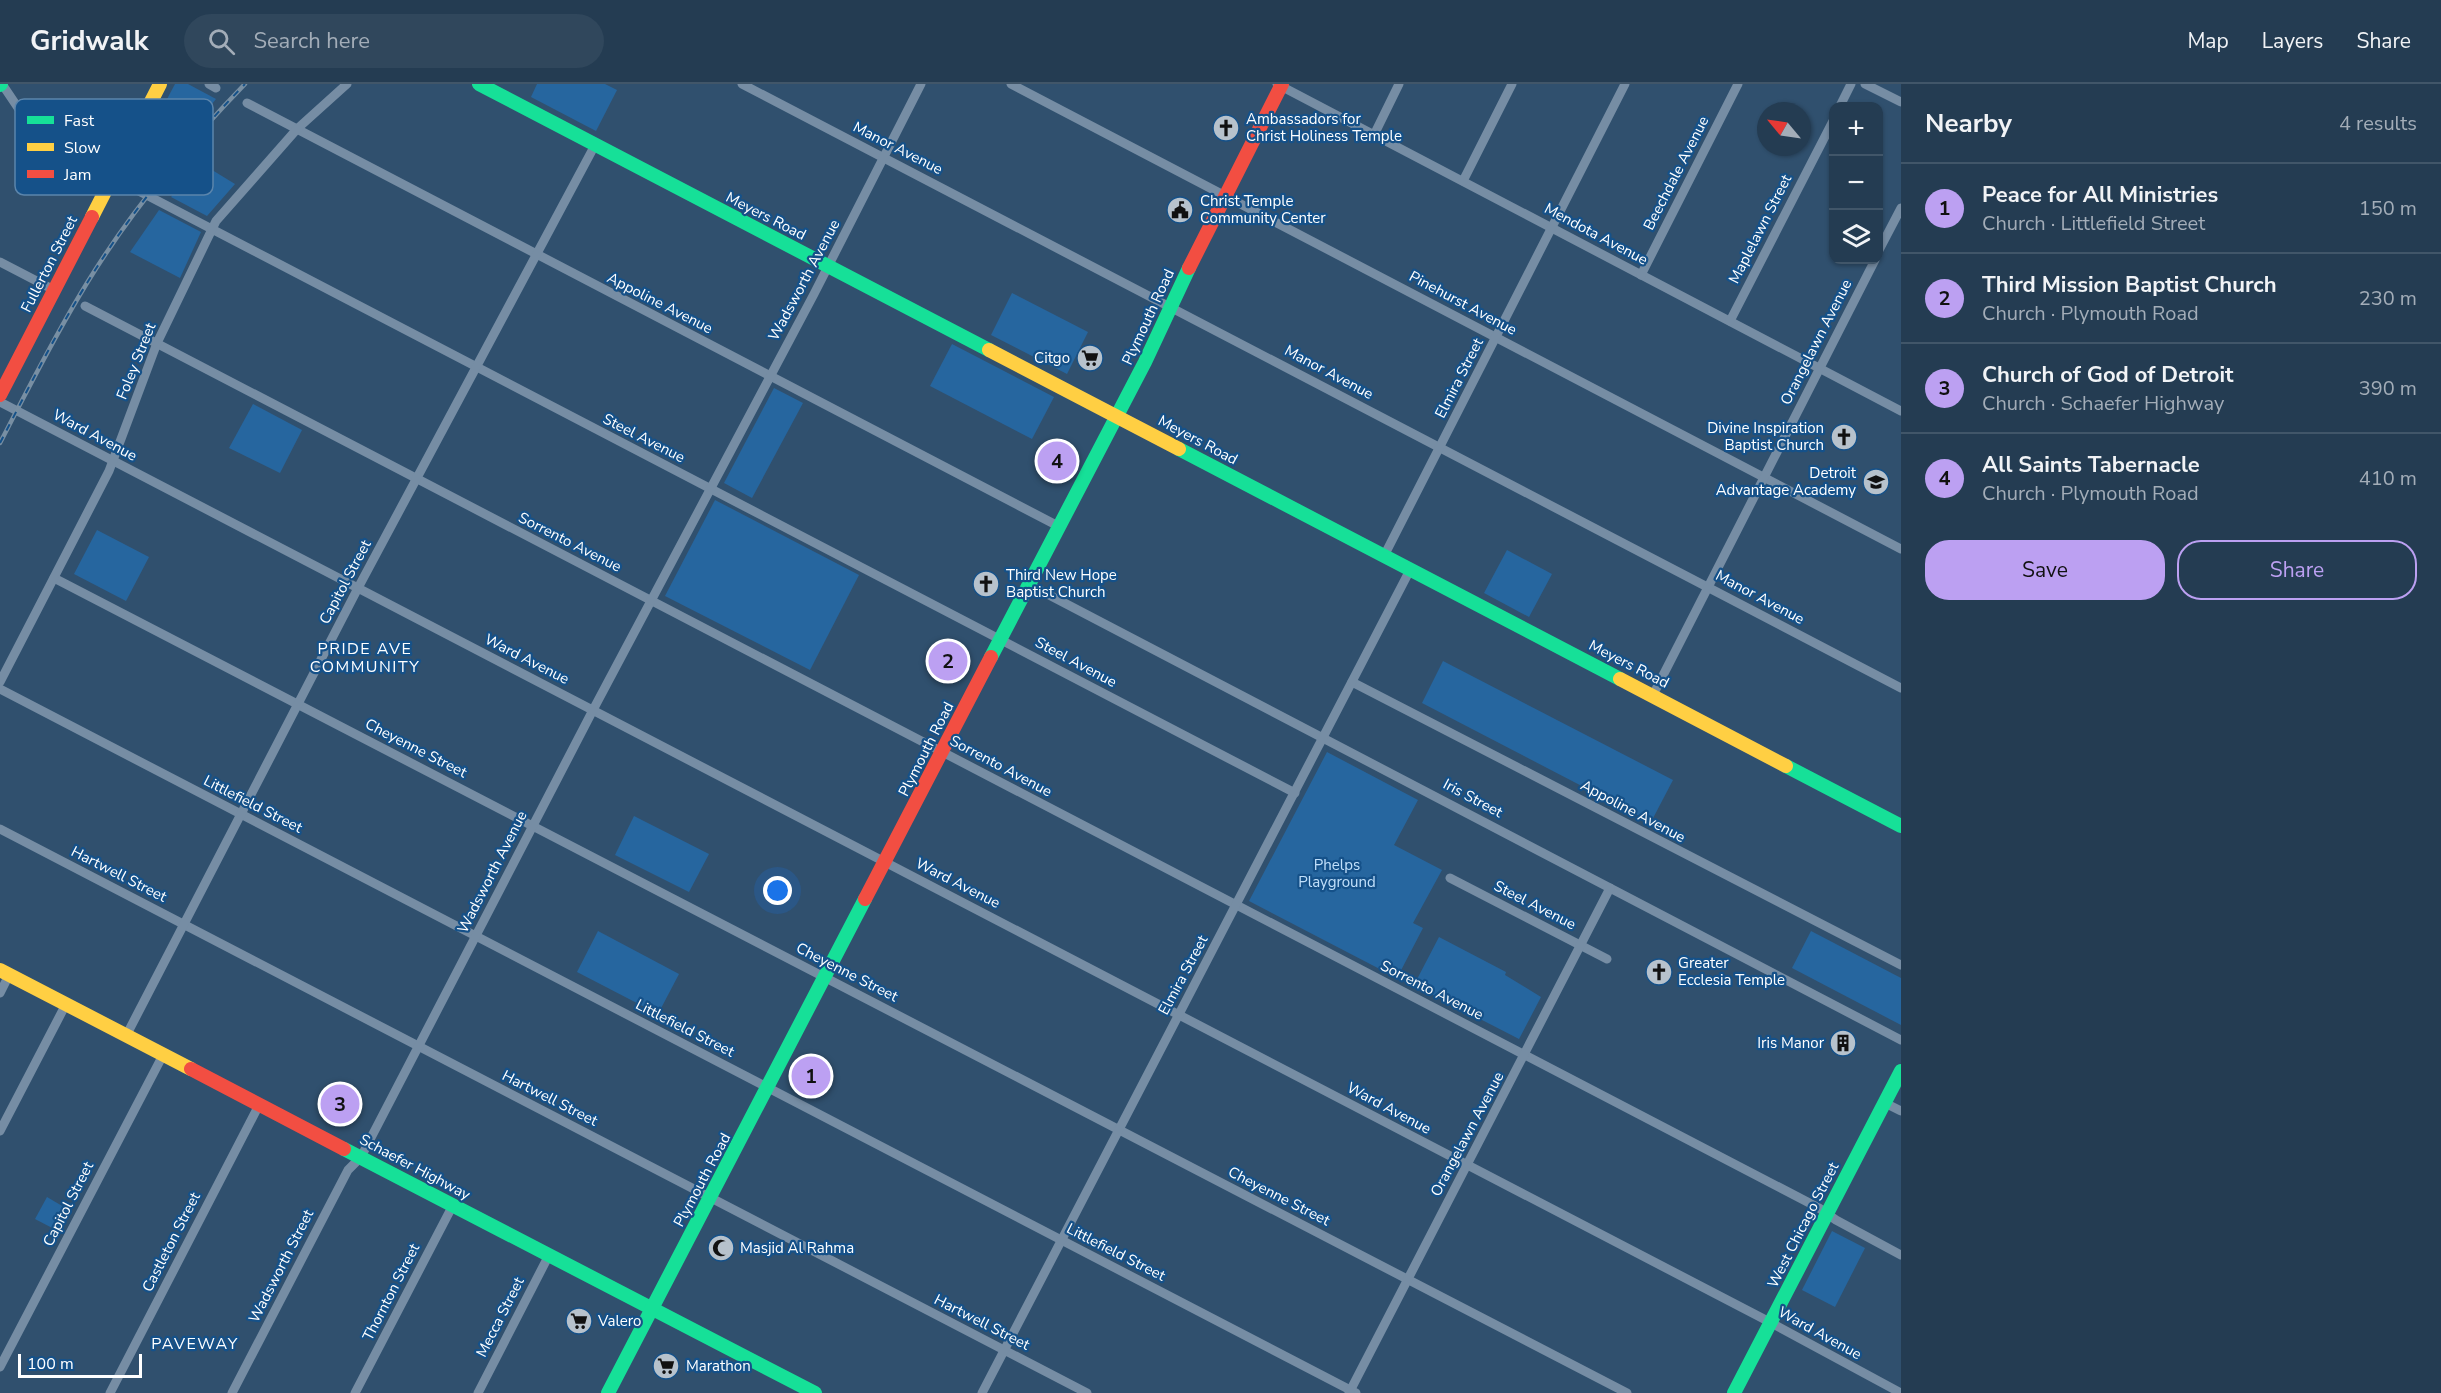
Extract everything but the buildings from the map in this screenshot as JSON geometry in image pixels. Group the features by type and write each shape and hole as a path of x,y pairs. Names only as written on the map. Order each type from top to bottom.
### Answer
{"street":[{"name":"Steel Avenue","path":"1,84 15,105"},
{"name":"Fullerton Street","path":"152,99 160,84"},
{"name":"Foley Street","path":"0,682 113,461 157,343 212,228 297,129 347,84"},
{"name":"Meyers Road","path":"478,84 1901,826"},
{"name":"Manor Avenue","path":"742,84 1901,688"},
{"name":"Wadsworth Avenue","path":"710,489 921,84"},
{"name":"Pinehurst Avenue","path":"1011,84 1901,549"},
{"path":"1374,135 1399,84"},
{"path":"1463,181 1512,84"},
{"name":"Elmira Street","path":"1384,556 1625,84"},
{"name":"Beechdale Avenue","path":"1641,275 1738,84"},
{"path":"1842,102 1851,84"},
{"path":"1865,84 1901,102"},
{"name":"Plymouth Road","path":"608,1393 1002,640 1117,416 1280,85"},
{"name":"Mendota Avenue","path":"1280,85 1901,411"},
{"name":"Appoline Avenue","path":"247,103 1060,527"},
{"name":"Maplelawn Street","path":"1730,321 1829,127"},
{"name":"Capitol Street","path":"126,1035 358,588 595,145"},
{"name":"Fullerton Street","path":"0,395 103,195"},
{"name":"Steel Avenue","path":"149,195 1295,793"},
{"path":"1883,242 1901,208"},
{"path":"0,262 54,290"},
{"name":"Orangelawn Avenue","path":"1653,695 1873,264"},
{"name":"Sorrento Avenue","path":"85,306 1236,906 1526,1054 1901,1255"},
{"name":"Ward Avenue","path":"0,402 1771,1323 1900,1393"},
{"path":"651,601 710,489"},
{"name":"Elmira Street","path":"982,1393 1410,570"},
{"name":"Cheyenne Street","path":"54,578 1627,1393"},
{"name":"Iris Street","path":"1030,585 1901,1040"},
{"name":"Wadsworth Avenue","path":"361,1157 651,601"},
{"name":"Appoline Avenue","path":"1352,682 1901,966"},
{"name":"Littlefield Street","path":"0,689 1352,1392"},
{"name":"Hartwell Street","path":"0,829 1087,1393"},
{"name":"Steel Avenue","path":"1450,878 1607,959"},
{"name":"Orangelawn Avenue","path":"1352,1392 1407,1279 1468,1166 1610,888"},
{"path":"0,993 5,973"},
{"name":"Schaefer Highway","path":"5,973 811,1392"},
{"path":"0,1131 66,1004"},
{"name":"Capitol Street","path":"0,1367 163,1055"},
{"name":"West Chicago Street","path":"1734,1393 1901,1071"},
{"path":"1885,1103 1901,1111"},
{"name":"Castleton Street","path":"110,1393 259,1105"},
{"name":"Wadsworth Street","path":"232,1393 348,1170 361,1157"},
{"name":"Thornton Street","path":"355,1393 453,1205"},
{"name":"Mecca Street","path":"478,1393 549,1255"}],"green space":[{"path":"175,84 188,84 216,99 213,103 213,99 167,99"},
{"path":"537,84 605,84 617,90 596,131 531,97"},
{"path":"213,171 235,184 207,216 171,197 173,195 213,195"},
{"path":"159,210 201,232 180,278 130,252"},
{"path":"1012,293 1088,332 1067,374 991,335"},
{"path":"952,344 1054,397 1032,439 930,386"},
{"path":"774,388 803,403 752,498 724,483"},
{"path":"253,404 302,430 280,473 229,448"},
{"path":"715,500 859,575 810,670 665,596"},
{"path":"97,530 149,557 126,601 74,574"},
{"path":"1507,550 1552,574 1529,617 1484,593"},
{"path":"1443,661 1673,780 1651,822 1422,703"},
{"name":"Phelps Playground","path":"1327,752 1418,800 1394,845 1442,870 1413,923 1423,928 1397,978 1249,901"},
{"path":"634,816 709,854 689,892 615,855"},
{"path":"598,931 679,974 658,1014 577,972"},
{"path":"1811,931 1901,978 1901,1025 1792,968"},
{"path":"1439,937 1506,972 1505,975 1541,997 1519,1039 1414,985"},
{"path":"47,1197 69,1210 58,1231 35,1219"},
{"path":"1832,1231 1865,1248 1835,1307 1802,1290"}],"railway":[{"path":"213,119 245,84"},
{"path":"0,443 87,283 148,195"}],"traffic: fast":[{"path":"479,84 989,350"},
{"path":"991,657 1145,362 1189,268"},
{"path":"1179,449 1620,679"},
{"path":"1786,766 1901,826"},
{"path":"608,1393 865,899"},
{"path":"1734,1393 1901,1071"},
{"path":"344,1149 815,1393"}],"traffic: slow":[{"path":"152,99 160,84"},
{"path":"92,217 103,195"},
{"path":"989,350 1179,449"},
{"path":"1620,679 1786,766"},
{"path":"0,970 191,1069"}],"traffic: jam":[{"path":"1189,268 1282,84"},
{"path":"0,395 92,217"},
{"path":"865,899 991,657"},
{"path":"191,1069 344,1149"}],"place":[{"name":"Ambassadors for Christ Holiness Temple","path":"1226,128"},
{"name":"Christ Temple Community Center","path":"1180,210"},
{"name":"Citgo","path":"1090,358"},
{"name":"Divine Inspiration Baptist Church","path":"1844,437"},
{"name":"All Saints Tabernacle","path":"1057,461"},
{"name":"Detroit Advantage Academy","path":"1876,482"},
{"name":"Third New Hope Baptist Church","path":"986,584"},
{"name":"Third Mission Baptist Church","path":"948,661"},
{"name":"Greater Ecclesia Temple","path":"1659,972"},
{"name":"Iris Manor","path":"1843,1043"},
{"name":"Peace for All Ministries","path":"811,1076"},
{"name":"Church of God of Detroit","path":"340,1104"},
{"name":"Masjid Al Rahma","path":"721,1248"},
{"name":"Valero","path":"579,1321"},
{"name":"Marathon","path":"666,1366"}],"district":[{"name":"PRIDE AVE COMMUNITY","path":"365,658"},
{"name":"PAVEWAY","path":"195,1344"}]}
